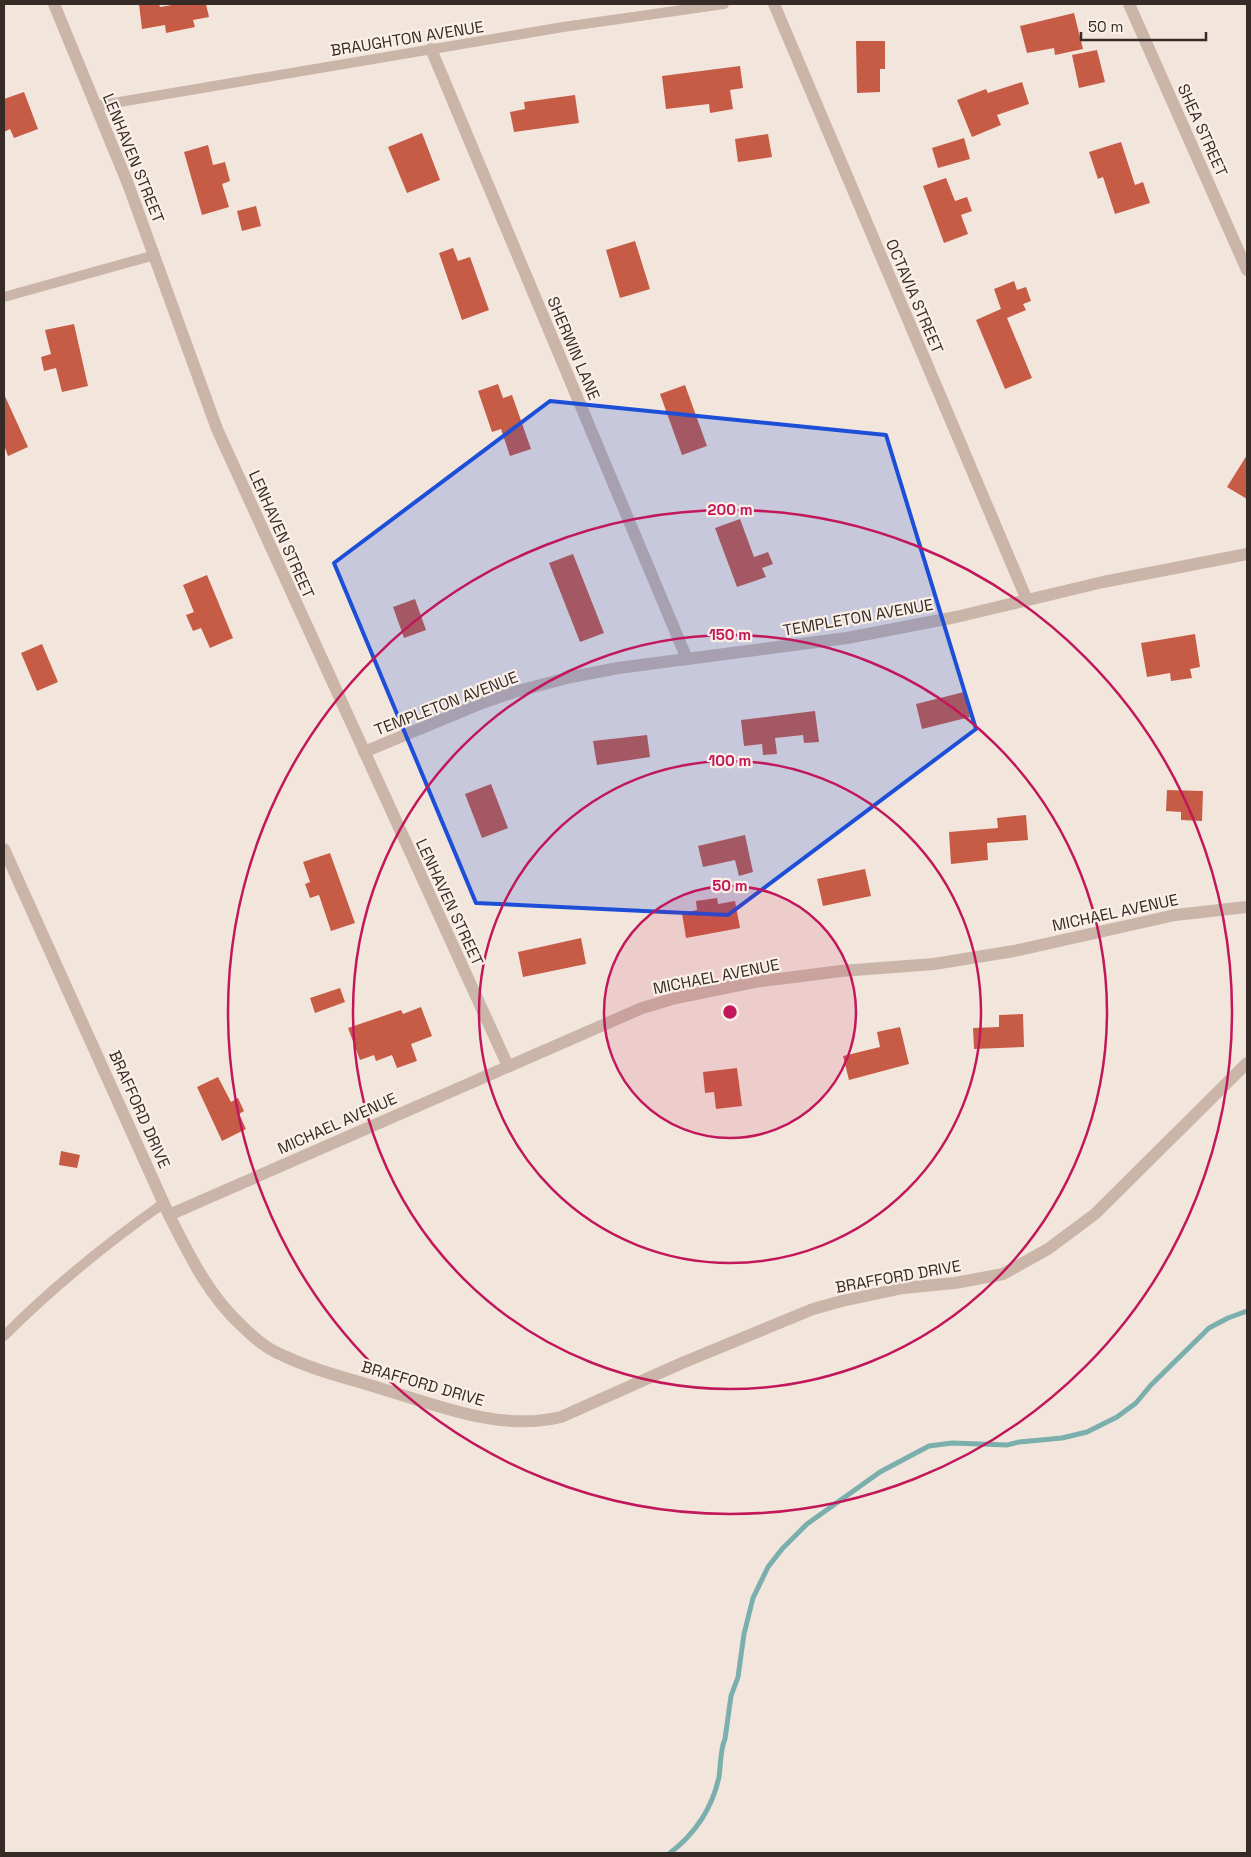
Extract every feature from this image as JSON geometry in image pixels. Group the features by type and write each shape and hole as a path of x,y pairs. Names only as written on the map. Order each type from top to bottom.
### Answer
{"street":[{"name":"LENHAVEN STREET","path":"54,4 128,184 217,429 508,1066"},
{"name":"OCTAVIA STREET","path":"774,4 1027,600"},
{"name":"SHEA STREET","path":"1130,4 1247,270"},
{"name":"SHERWIN LANE","path":"431,49 687,659"},
{"name":"TEMPLETON AVENUE","path":"364,752 482,703 514,692 609,670 847,638 956,617 1103,582 1247,554"},
{"name":"BRAFFORD DRIVE","path":"4,849 169,1215 195,1265 224,1308 248,1332 280,1355 317,1369 460,1412 497,1420 546,1420 561,1417 682,1363 813,1309 842,1300 903,1288 955,1283 1003,1274 1048,1249 1095,1214 1247,1063"},
{"name":"MICHAEL AVENUE","path":"169,1215 642,1008 676,998 754,982 841,971 943,962 1014,951 1175,915 1247,907"}],"lane":[{"name":"BRAUGHTON AVENUE","path":"96,106 431,49 724,4"},
{"path":"4,297 155,255"},
{"path":"4,1336 37,1303 109,1242 164,1203"}],"highlighted area":[{"path":"550,401 886,435 976,729 728,915 476,903 334,563"}],"building":[{"path":"139,4 159,4 160,7 178,4 206,4 209,17 193,20 195,27 166,33 165,25 142,29"},
{"path":"1074,13 1083,49 1055,55 1054,48 1027,53 1020,26"},
{"path":"856,41 885,41 885,69 880,69 880,92 857,93"},
{"path":"1097,50 1105,82 1079,88 1072,55"},
{"path":"740,66 743,88 730,90 733,109 710,113 709,104 666,109 662,76"},
{"path":"1022,82 1029,104 997,115 1001,125 972,137 957,100 986,89 988,93"},
{"path":"24,92 38,129 14,138 10,129 4,132 4,99"},
{"path":"575,95 579,123 514,132 510,112 525,109 524,102"},
{"path":"422,133 440,180 407,193 388,147"},
{"path":"768,134 772,157 738,162 735,139"},
{"path":"964,138 970,159 938,168 932,148"},
{"path":"1121,142 1135,185 1143,182 1150,203 1115,214 1103,177 1098,179 1089,152"},
{"path":"208,145 213,165 225,162 230,181 222,184 229,207 202,215 184,152"},
{"path":"946,178 955,201 967,197 972,211 961,215 968,234 944,243 923,186"},
{"path":"256,206 261,226 242,231 237,211"},
{"path":"635,241 650,289 620,298 606,250"},
{"path":"453,248 458,261 470,257 489,310 462,320 439,253"},
{"path":"1014,281 1017,290 1026,287 1031,301 1023,304 1026,310 1007,318 1032,378 1005,389 976,320 1001,309 994,289"},
{"path":"74,324 88,386 62,392 56,368 44,371 41,357 51,354 45,330"},
{"path":"498,384 503,398 512,395 531,449 510,456 501,429 492,432 478,391"},
{"path":"685,385 707,446 682,455 660,394"},
{"path":"4,394 28,447 8,456 4,445"},
{"path":"1247,455 1247,499 1227,487"},
{"path":"740,519 754,557 768,552 773,564 762,568 766,577 737,587 715,528"},
{"path":"573,554 604,633 580,642 549,563"},
{"path":"207,575 233,638 210,648 201,628 193,631 186,615 194,612 183,585"},
{"path":"415,599 426,630 404,638 393,607"},
{"path":"1195,634 1200,667 1190,669 1192,678 1171,681 1170,673 1147,677 1141,643"},
{"path":"42,644 58,682 37,691 21,653"},
{"path":"964,692 970,717 922,729 916,704"},
{"path":"815,711 819,742 804,743 803,735 775,738 777,754 763,755 762,744 744,746 741,720"},
{"path":"647,735 650,757 597,765 593,741"},
{"path":"491,784 508,828 482,838 465,794"},
{"path":"1167,790 1203,791 1202,821 1181,820 1181,812 1166,811"},
{"path":"1026,815 1028,840 987,843 988,860 951,864 949,832 998,828 997,818"},
{"path":"745,835 753,872 739,876 735,860 703,867 698,846"},
{"path":"330,853 355,923 331,931 319,895 310,898 305,884 310,882 303,862"},
{"path":"865,869 871,896 823,906 817,879"},
{"path":"717,898 718,904 735,901 740,928 686,938 682,913 697,910 696,901"},
{"path":"581,938 586,964 523,977 518,952"},
{"path":"340,988 345,1002 315,1013 310,998"},
{"path":"421,1007 432,1036 411,1044 417,1061 397,1068 392,1055 376,1061 374,1055 360,1060 348,1028 401,1010 403,1014"},
{"path":"1023,1014 1024,1047 974,1049 973,1028 999,1027 999,1015"},
{"path":"900,1027 909,1064 849,1080 843,1056 880,1047 877,1032"},
{"path":"737,1068 742,1106 716,1109 714,1092 705,1093 703,1072"},
{"path":"218,1077 231,1102 238,1098 244,1111 239,1114 246,1129 222,1141 197,1087"},
{"path":"61,1151 80,1155 77,1168 59,1165"}],"waterway":[{"path":"670,1853 688,1837 702,1820 716,1789 731,1696 738,1677 744,1634 753,1598 768,1567 782,1549 807,1524 880,1472 929,1446 952,1443 1007,1445 1062,1438 1087,1432 1117,1417 1136,1403 1151,1385 1209,1328 1247,1311"}]}
